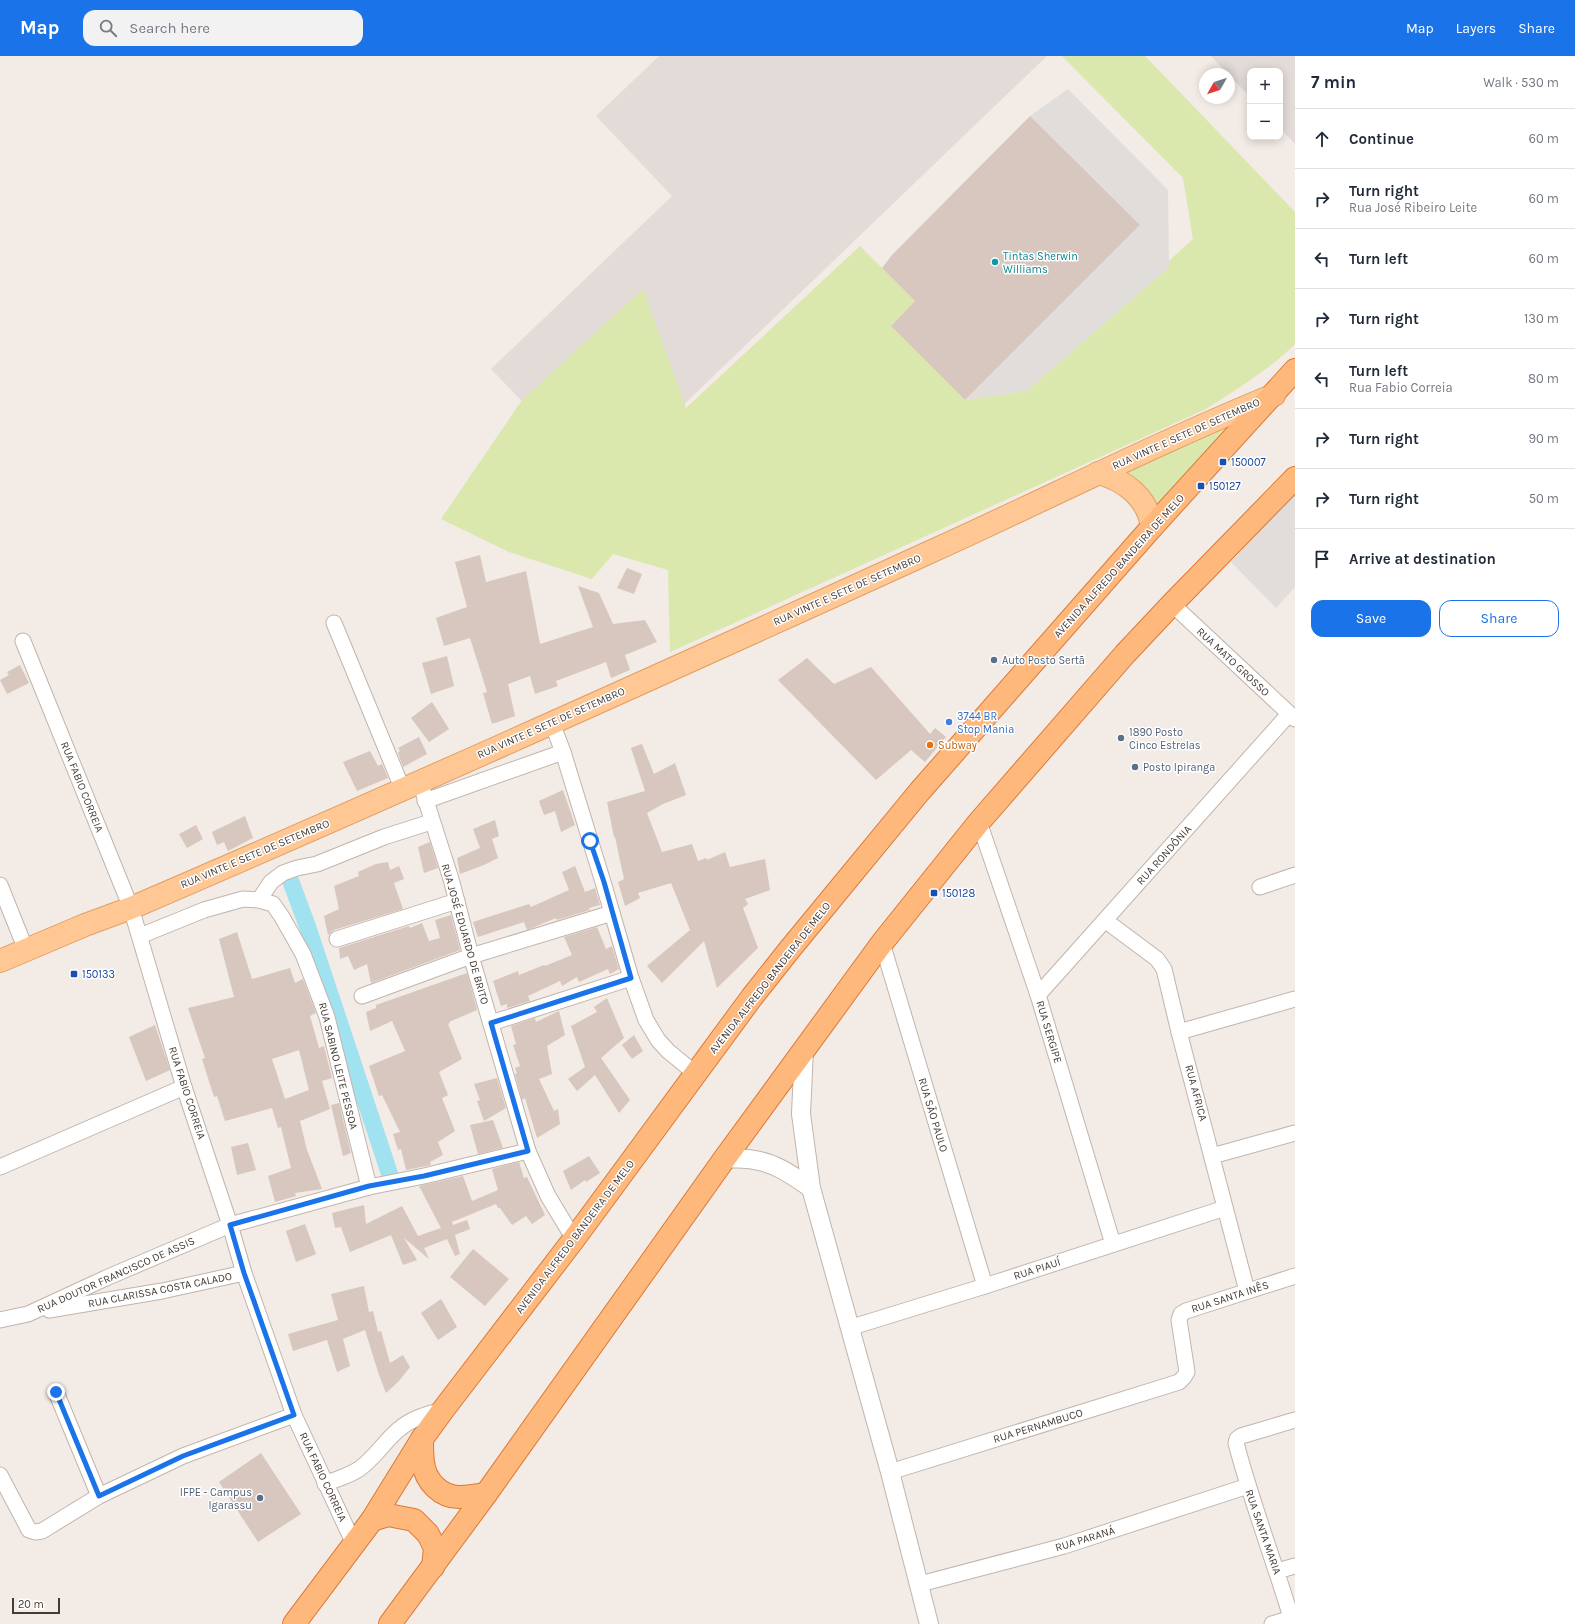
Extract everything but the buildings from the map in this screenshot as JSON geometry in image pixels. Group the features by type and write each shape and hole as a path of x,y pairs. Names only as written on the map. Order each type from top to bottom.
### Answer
{"highway":[{"name":"AVENIDA ALFREDO BANDEIRA DE MELO","path":"294,1624 372,1520 422,1439 443,1410 574,1239 752,997 920,791 1152,527 1274,395 1295,370"},
{"path":"390,1624 486,1494 804,1049 882,943 979,822 1125,654 1295,478"},
{"path":"422,1439 423,1463 428,1477 436,1489 447,1495 460,1498 486,1494"},
{"path":"372,1520 388,1515 414,1520 428,1534 435,1548 433,1567"}],"main road":[{"name":"RUA VINTE E SETE DE SETEMBRO","path":"0,961 85,924 131,908 277,846 416,791 552,723 935,551 1098,473 1227,414 1274,395"},
{"name":"RUA VINTE E SETE DE SETEMBRO","path":"1098,473 1113,478 1138,495 1148,509 1152,527"}],"street":[{"name":"RUA MATO GROSSO","path":"1172,604 1292,717"},
{"name":"RUA JOSÉ EDUARDO DE BRITO","path":"334,623 431,822 457,901 471,956 528,1151 548,1196 574,1239"},
{"name":"RUA FABIO CORREIA","path":"23,641 131,908 184,1087 230,1225 244,1273 294,1415 354,1544"},
{"name":"RUA RONDÔNIA","path":"1038,995 1292,717"},
{"path":"552,723 563,752 631,978 646,1020 658,1040 668,1051 696,1074"},
{"path":"416,791 563,752"},
{"path":"259,900 271,882 282,873 317,864 384,837 431,822"},
{"name":"RUA SERGIPE","path":"979,822 1038,995 1113,1244"},
{"path":"1260,887 1295,875"},
{"path":"0,885 26,950"},
{"name":"RUA SABINO LEITE PESSOA","path":"140,936 204,910 243,899 259,900 273,904 303,954 327,1017 369,1186"},
{"path":"337,939 457,901"},
{"path":"362,996 471,956 612,912"},
{"name":"RUA AFRICA","path":"1106,920 1161,964 1164,969 1179,1032 1248,1291"},
{"name":"RUA SÃO PAULO","path":"882,943 985,1286"},
{"path":"491,1023 631,978"},
{"path":"1179,1032 1295,999"},
{"path":"804,1049 800,1114 811,1188 890,1472 920,1584 929,1624"},
{"path":"0,1167 184,1087"},
{"path":"1212,1156 1295,1133"},
{"name":"RUA DOUTOR FRANCISCO DE ASSIS","path":"0,1320 28,1314 106,1278 230,1225 369,1186 424,1176 528,1151"},
{"path":"726,1158 754,1160 768,1163 786,1172 811,1188"},
{"name":"RUA PIAUÍ","path":"849,1328 985,1286 1225,1208"},
{"name":"RUA CLARISSA COSTA CALADO","path":"28,1314 162,1292 244,1273"},
{"name":"RUA SANTA INÊS","path":"1184,1377 1187,1372 1179,1320 1181,1314 1186,1311 1295,1276"},
{"name":"RUA PERNAMBUCO","path":"890,1472 1180,1382 1184,1377"},
{"path":"56,1392 99,1496"},
{"path":"325,1484 350,1474 360,1468 398,1430 410,1421 443,1410"},
{"path":"0,1475 29,1530 34,1532 42,1531 99,1496 183,1456 294,1415"},
{"name":"RUA SANTA MARIA","path":"1292,1621 1277,1571 1248,1486 1236,1443 1237,1439 1241,1436 1295,1420"},
{"name":"RUA PARANÁ","path":"920,1584 1064,1546 1248,1486"},
{"path":"1277,1571 1295,1566"},
{"path":"1272,1624 1292,1621"}],"shaded area":[{"path":"659,56 1047,56 601,484 491,369 672,196 596,116"},
{"path":"1211,56 1295,56 1295,144 1283,131 1283,68 1247,68 1247,94 1235,81 1235,68 1222,68"},
{"path":"1068,89 1168,190 1169,267 1027,391 965,400 1140,225 1030,116"},
{"path":"1295,493 1295,587 1276,608 1231,562"}],"green space":[{"path":"1062,56 1145,56 1295,212 1295,344 1264,371 1206,409 670,652 668,570 613,554 592,579 509,552 441,519 522,400 643,289 686,408 860,246 915,301 891,326 965,400 1027,391 1193,239 1183,178"},
{"path":"1256,405 1156,507 1117,475"}],"waterway":[{"path":"291,882 307,925 391,1178"}],"place":[{"name":"Tintas Sherwin Williams","path":"995,262"},
{"name":"150007","path":"1223,462"},
{"name":"150127","path":"1201,486"},
{"name":"Auto Posto Sertã","path":"994,660"},
{"name":"3744 BR Stop Mania","path":"949,722"},
{"name":"1890 Posto Cinco Estrelas","path":"1121,738"},
{"name":"Subway","path":"930,745"},
{"name":"Posto Ipiranga","path":"1135,767"},
{"name":"150128","path":"934,893"},
{"name":"150133","path":"74,974"},
{"name":"IFPE - Campus Igarassu","path":"260,1498"}],"route":[{"path":"56,1392 99,1496 183,1456 294,1415 244,1273 230,1225 369,1186 424,1176 528,1151 491,1023 631,978 604,882 590,841"}]}
